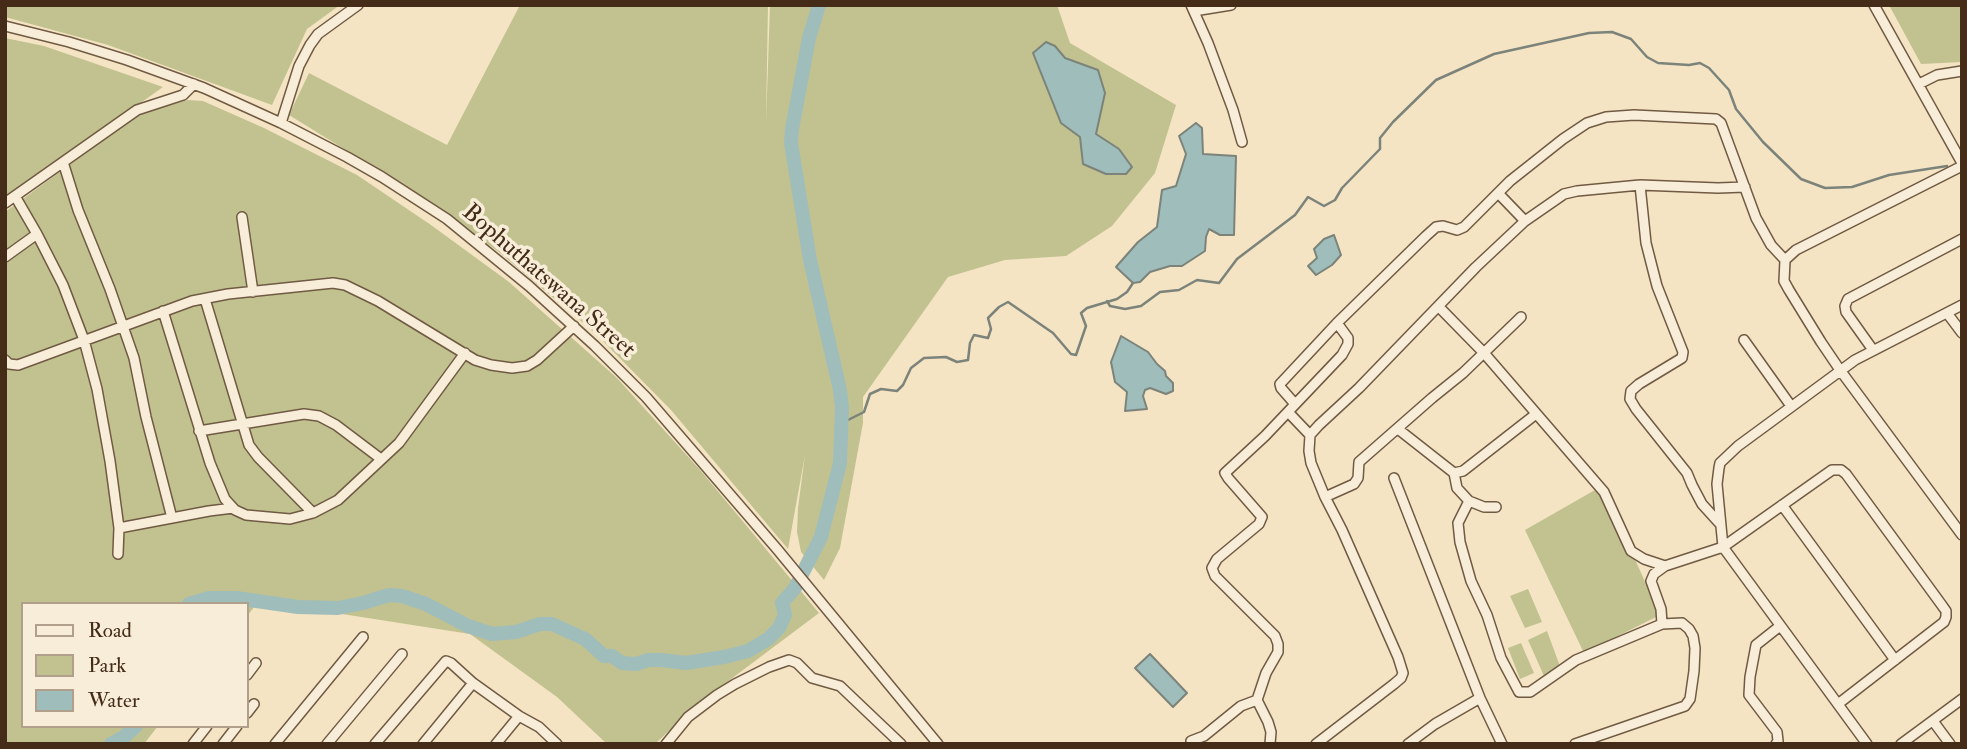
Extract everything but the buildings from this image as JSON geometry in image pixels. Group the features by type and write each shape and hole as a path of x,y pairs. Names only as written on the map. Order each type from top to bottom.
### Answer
{"street":[{"path":"281,123 299,66 310,45 318,34 358,5"},
{"path":"1231,5 1192,8 1233,110 1242,142"},
{"path":"1874,5 1962,165 1796,250 1785,260 1784,281 1840,370 1962,535"},
{"name":"Bophuthatswana Street","path":"5,26 115,56 194,84 281,123 382,177 447,219 574,326 646,397 777,549 938,744"},
{"path":"1919,84 1937,75 1962,71"},
{"path":"5,203 137,110 183,95 194,84"},
{"path":"1295,404 1280,384 1337,323 1436,227 1457,230 1464,227 1498,193 1563,139 1587,123 1606,117 1634,115 1716,119 1721,123 1761,227 1771,245 1785,260"},
{"path":"63,162 78,210 134,358 172,518"},
{"path":"1316,744 1394,684 1403,673 1311,463 1310,435 1476,267 1525,221 1564,194 1640,185 1745,187"},
{"path":"1640,185 1646,243 1657,286 1683,352 1682,358 1631,391 1630,399 1687,472 1702,504 1721,525"},
{"path":"1498,193 1525,221"},
{"path":"15,196 63,285 84,340 99,401 119,528 118,554"},
{"path":"242,217 253,292"},
{"path":"5,257 37,234"},
{"path":"1873,350 1846,312 1848,299 1962,239"},
{"path":"5,360 9,364 18,365 123,325 205,299 333,283 345,285 378,301 465,353 491,365 512,368 527,366 574,326"},
{"path":"205,299 249,444 258,457 313,513"},
{"path":"1867,744 1723,547 1717,484 1720,463 1738,446 1840,370 1873,350 1962,305"},
{"path":"1438,306 1484,353 1604,492 1631,551 1665,566"},
{"path":"163,311 199,431 225,499 233,508 247,515 290,519 313,513 338,500 399,443 465,353"},
{"path":"1947,313 1962,333"},
{"path":"1325,497 1354,484 1358,478 1359,462 1484,353 1521,317"},
{"path":"1270,744 1271,732 1257,700 1279,644 1275,636 1215,576 1212,568 1217,559 1259,524 1262,517 1225,473 1342,355 1348,344 1346,334 1337,323"},
{"path":"1744,340 1791,407"},
{"path":"1287,412 1310,435"},
{"path":"199,431 304,414 319,416 336,425 381,459"},
{"path":"1454,473 1463,471 1536,414"},
{"path":"1398,429 1454,473 1457,488 1469,501 1484,507 1496,507"},
{"path":"1661,624 1661,609 1651,581 1654,574 1665,566 1723,547 1832,470 1841,470 1941,604 1946,611 1946,617 1944,622 1838,704"},
{"path":"1394,478 1480,698 1502,744"},
{"path":"1469,501 1458,523 1460,542 1471,581 1487,615 1501,658 1519,692 1530,692 1576,660 1661,624 1682,623 1693,636 1694,671 1690,699 1685,706 1575,744"},
{"path":"1782,505 1895,660"},
{"path":"119,528 233,508"},
{"path":"1776,744 1777,732 1749,695 1756,645 1780,626"},
{"path":"275,744 363,637"},
{"path":"327,744 402,654"},
{"path":"666,744 688,717 717,695 734,684 789,660 797,663 813,678 840,686 901,744"},
{"path":"375,744 446,661 519,716 539,727 557,744"},
{"path":"248,674 256,663"},
{"path":"422,744 473,683"},
{"path":"1408,744 1435,724 1480,698"},
{"path":"1901,744 1962,699"},
{"path":"1191,741 1204,736 1241,706 1257,700"},
{"path":"248,712 254,704"},
{"path":"496,744 519,716"},
{"path":"1933,721 1950,744"},
{"path":"193,744 205,728"},
{"path":"223,744 235,728"}],"green space":[{"path":"5,5 340,5 307,29 272,105 108,45 5,17"},
{"path":"520,5 768,5 766,124 770,5 1057,5 1070,43 1176,105 1155,173 1112,226 1066,256 1005,260 948,277 863,397 863,423 840,548 824,580 801,552 797,532 805,455 788,549 671,410 594,332 499,252 396,181 289,115 309,73 447,145"},
{"path":"1889,5 1962,5 1962,62 1921,64"},
{"path":"5,38 44,46 163,87 5,199"},
{"path":"188,100 203,101 264,128 357,175 509,282 617,378 701,471 819,613 695,706 655,744 607,744 557,697 470,634 259,601 248,615 248,602 21,602 21,728 156,728 144,744 5,744 5,212 139,114"},
{"path":"1602,486 1660,615 1584,653 1525,530"},
{"path":"1528,589 1542,622 1525,628 1510,596"},
{"path":"1547,631 1561,669 1544,676 1528,640"},
{"path":"1521,643 1534,673 1520,679 1508,648"}],"water":[{"path":"1046,42 1055,46 1065,58 1098,70 1105,93 1096,134 1119,149 1132,167 1126,174 1106,174 1083,164 1080,137 1061,123 1033,53"},
{"path":"1196,123 1202,128 1203,154 1236,156 1234,235 1220,235 1209,229 1205,251 1182,266 1170,266 1150,272 1140,282 1133,283 1116,267 1138,242 1157,227 1162,190 1176,186 1186,154 1179,136"},
{"path":"1334,235 1341,255 1332,265 1316,275 1308,266 1317,258 1314,249 1324,239"},
{"path":"1121,336 1148,352 1173,383 1173,391 1166,394 1150,388 1145,390 1143,396 1147,409 1125,411 1127,392 1115,382 1111,362"},
{"path":"1150,654 1187,693 1173,707 1135,668"}],"waterway":[{"path":"196,602 209,598 236,598 298,607 338,608 389,595 402,596 492,634 552,624 585,639 604,656 612,656 622,663 636,664 648,660 686,663 724,657 748,651 768,639 779,628 785,615 782,603 795,588 821,537 840,463 840,390 810,260 791,143 809,38 819,5"},
{"path":"1107,301 1110,306 1125,309 1141,306 1160,292 1179,290 1197,280 1219,283 1237,259 1295,215 1308,197 1324,206 1335,200 1342,188 1380,149 1380,138 1393,122 1436,80 1494,54 1589,33 1612,32 1631,39 1647,57 1658,63 1700,63 1709,68 1729,90 1736,109 1763,142 1801,179 1825,188 1852,187 1889,175 1947,166"},
{"path":"842,423 864,412 870,394 881,389 897,391 911,368 924,358 946,357 957,362 968,360 974,335 988,338 991,329 988,318 1008,302 1053,333 1071,354 1076,355 1086,326 1081,313 1087,308 1117,299 1127,292 1133,283"},
{"path":"111,744 134,728"}]}
